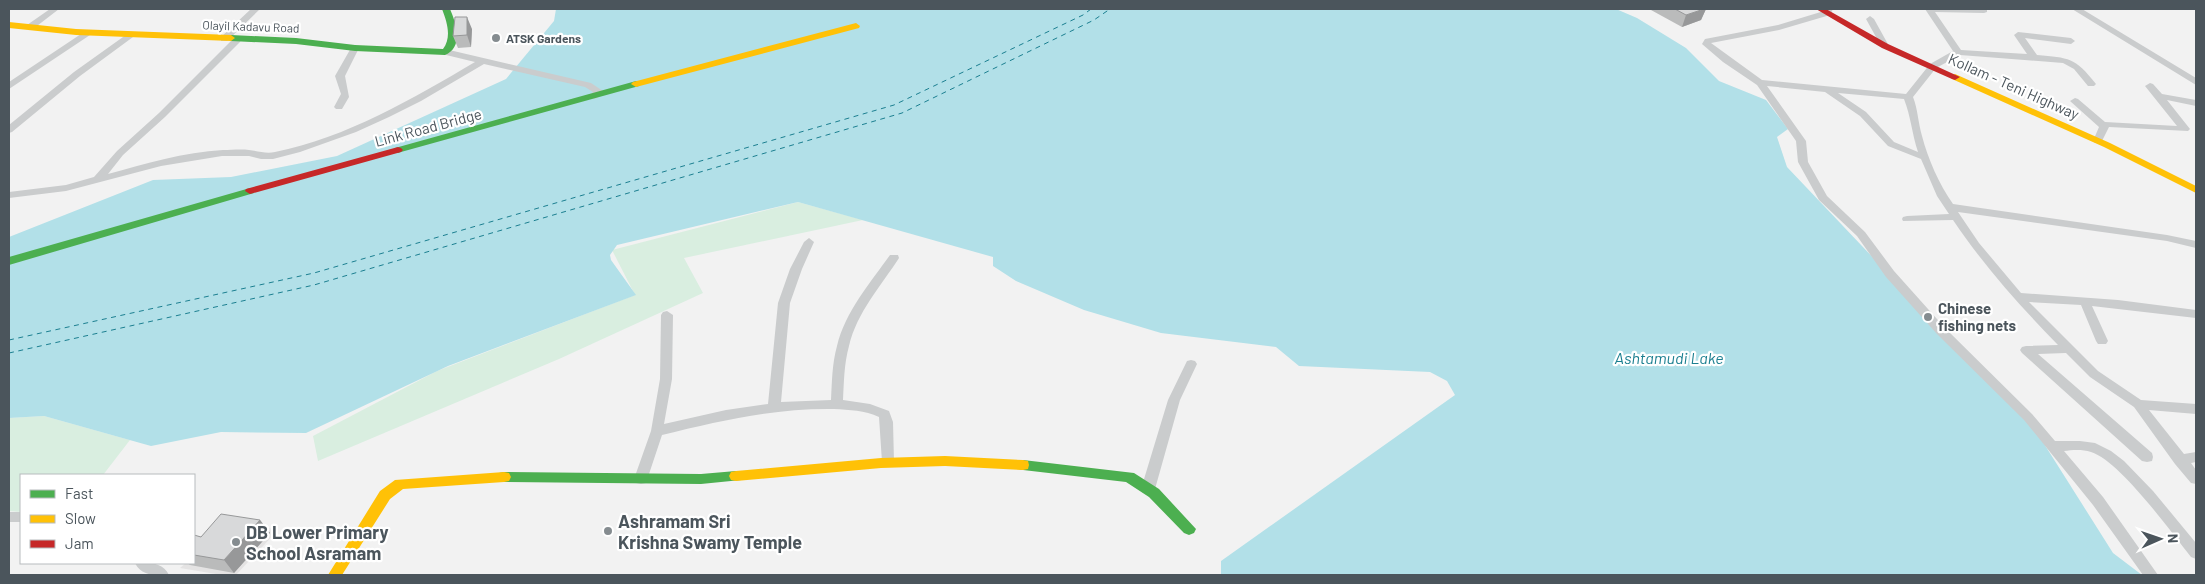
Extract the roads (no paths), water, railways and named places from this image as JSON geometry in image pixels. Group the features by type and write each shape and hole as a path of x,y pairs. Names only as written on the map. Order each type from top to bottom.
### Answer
{"street":[{"path":"30,27 55,9"},
{"path":"224,39 256,9"},
{"path":"446,9 453,26 451,44 445,52 588,85 598,91 594,96"},
{"path":"1929,9 1984,10 1982,9"},
{"path":"1929,9 1958,52"},
{"path":"2076,9 2196,82"},
{"path":"1825,10 1779,27 1708,41 1706,44 1760,83 1800,141 1803,162 1822,198 1861,234 1890,274 1941,331 2028,417 2098,501 2151,575"},
{"name":"Kollam - Teni Highway","path":"1825,10 1885,46 2098,141 2196,190"},
{"path":"1870,20 1885,46"},
{"name":"Olayil Kadavu Road","path":"9,25 87,33 296,41 355,48 445,52"},
{"name":"Link Road Bridge","path":"9,261 190,208 594,96 856,26"},
{"path":"9,86 87,33"},
{"path":"9,130 77,74 130,35"},
{"path":"2034,58 2018,35 2071,42"},
{"path":"97,181 120,153 162,115 237,40"},
{"path":"339,107 346,98 347,92 340,81 340,76 355,48"},
{"path":"1908,97 1933,66 1958,52 2069,62 2091,84"},
{"path":"9,195 66,188 160,164 214,155 249,153 273,156 316,145 410,103 484,60"},
{"path":"1760,83 1908,97"},
{"path":"2150,86 2185,129"},
{"path":"1826,89 1863,114 1891,144 1902,150 1925,157"},
{"path":"2160,96 2196,103"},
{"path":"1908,97 1914,114 1917,135 1936,182 1975,246 2018,297 2094,374 2138,404 2196,479"},
{"path":"2076,101 2104,126 2118,124 2185,129 2196,132"},
{"path":"2098,141 2104,126"},
{"path":"1949,206 2167,238 2196,244"},
{"path":"1907,219 1956,217"},
{"path":"774,406 784,303 796,269 809,242"},
{"path":"837,405 840,358 845,336 854,316 894,258"},
{"path":"2018,297 2196,314"},
{"path":"2085,302 2102,341"},
{"path":"641,479 657,431 666,379 668,315"},
{"path":"2070,349 2026,350 2147,457"},
{"path":"1148,489 1174,400 1191,364"},
{"path":"2138,404 2196,409"},
{"path":"657,431 746,410 774,406 860,406 878,410 885,414 888,462"},
{"path":"2053,446 2085,446 2097,449 2110,457 2140,486 2196,553"},
{"path":"2180,460 2196,457"},
{"path":"335,575 377,506 385,495 400,484 501,476 701,479 888,462 987,462 1033,465 1129,477 1140,482 1189,529"},
{"path":"144,564 162,575"}],"water":[{"name":"Ashtamudi Lake","path":"556,9 1616,9 1637,18 1686,48 1719,81 1766,100 1788,129 1777,137 1787,167 2011,403 2041,439 2113,553 2142,575 1221,575 1221,561 1455,395 1447,381 1430,372 1299,366 1276,347 1161,333 1084,310 1016,281 993,266 993,257 798,202 617,245 610,255 611,260 636,295 448,366 306,433 221,432 151,446 44,416 9,418 9,237 153,180 231,177 337,156 506,79 554,21"}],"place":[{"name":"ATSK Gardens","path":"496,38"},
{"name":"Chinese fishing nets","path":"1928,317"},
{"name":"Ashramam Sri Krishna Swamy Temple","path":"608,531"},
{"name":"DB Lower Primary School Asramam","path":"236,542"}]}
